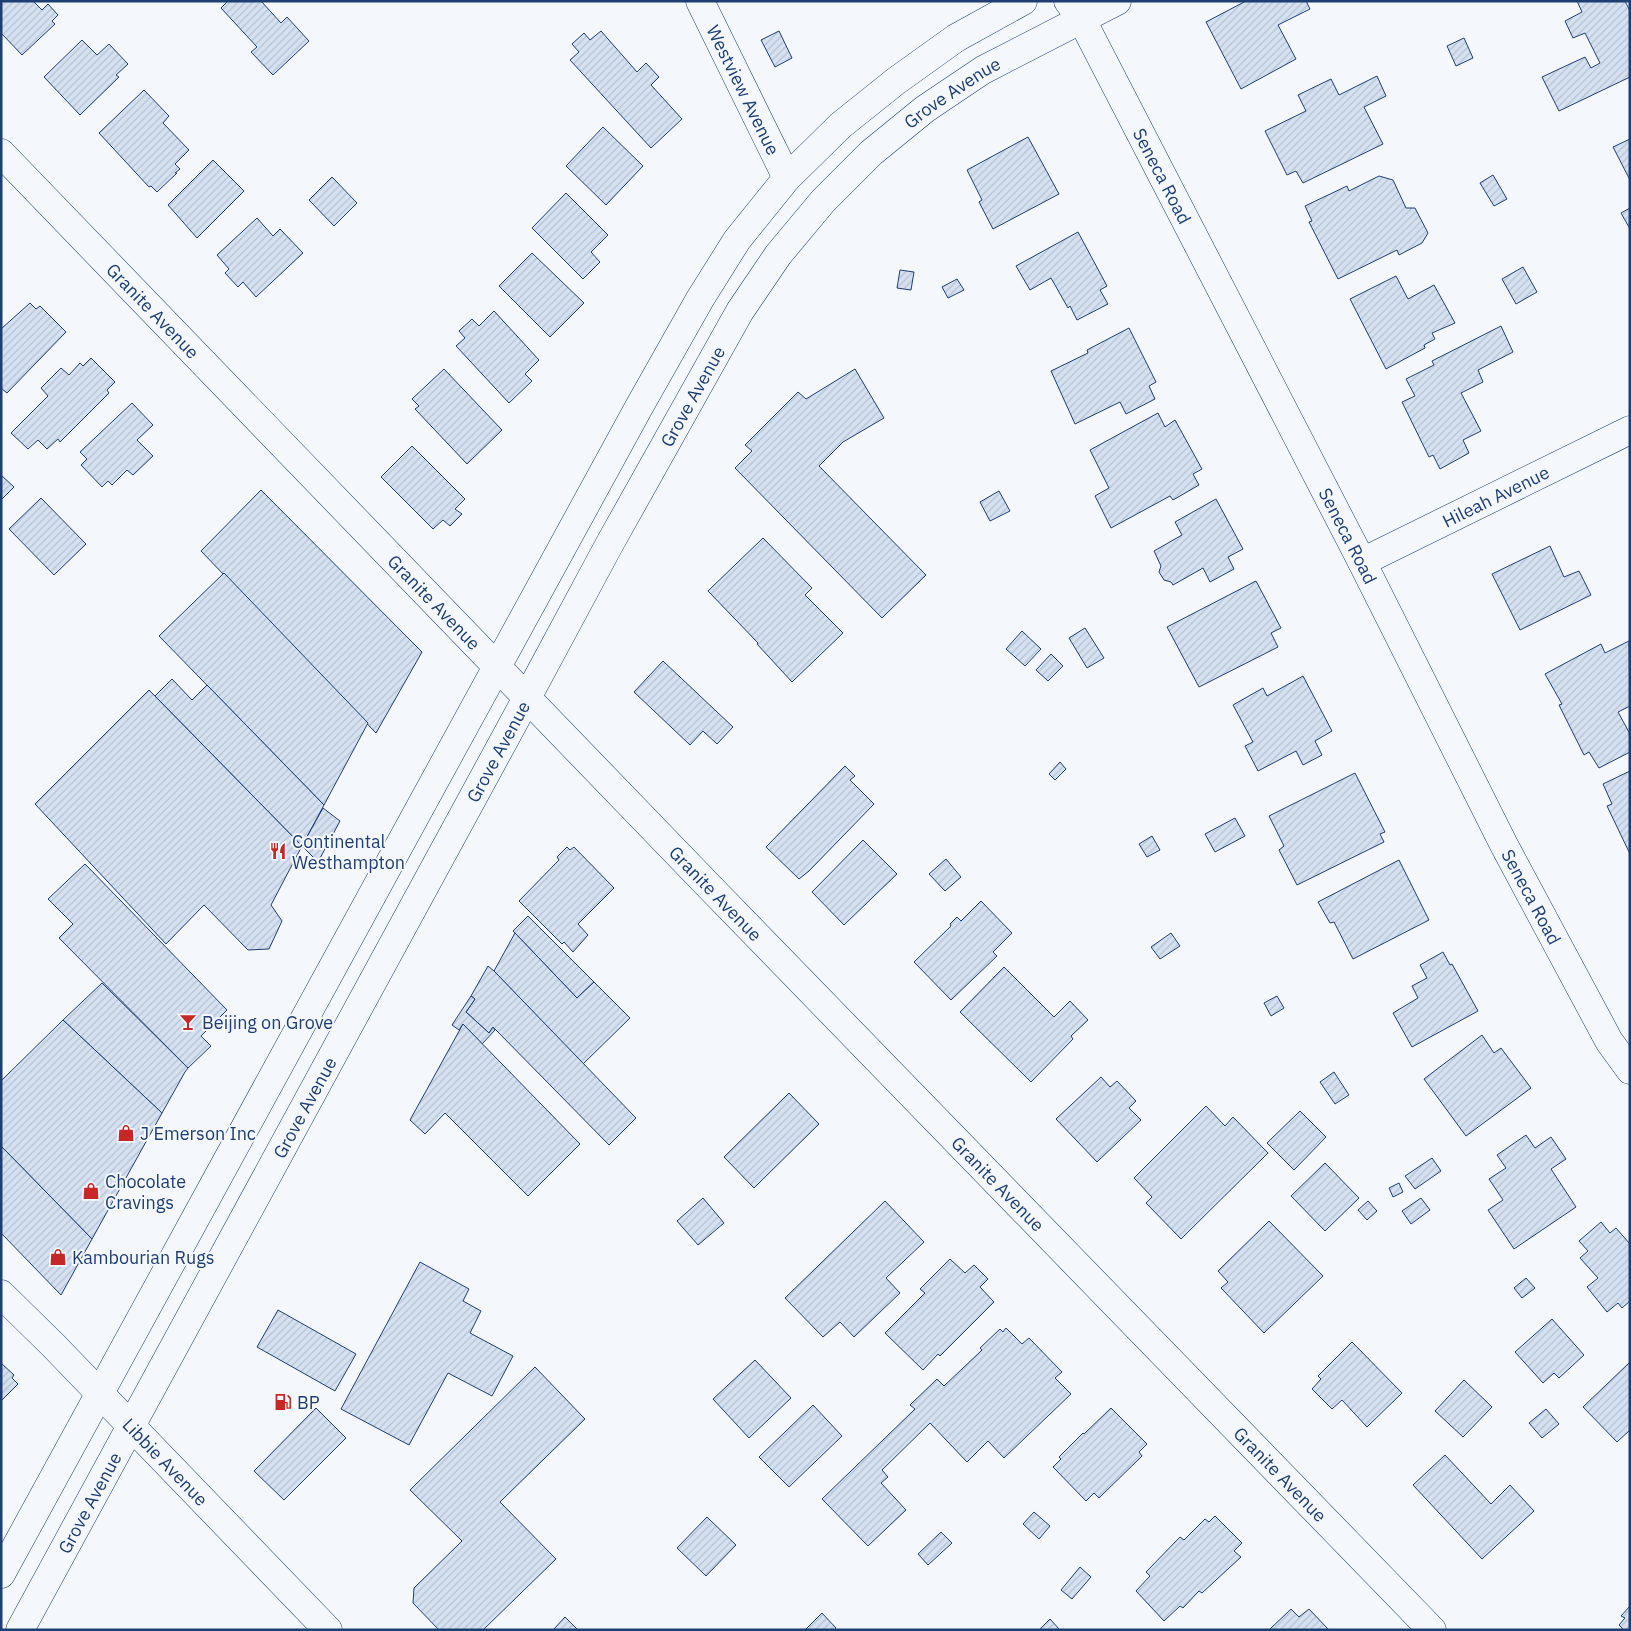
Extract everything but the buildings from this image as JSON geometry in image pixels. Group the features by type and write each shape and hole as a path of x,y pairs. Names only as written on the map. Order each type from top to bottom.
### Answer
{"street":[{"name":"Westview Avenue","path":"700,1 787,178"},
{"path":"1,1574 496,666 639,407 700,300 737,240 787,178 841,125 896,81 956,38 1023,1"},
{"name":"Grove Avenue","path":"20,1630 527,697 740,311 778,255 823,201 872,153 925,109 1075,10 1117,1"},
{"name":"Seneca Road","path":"1075,10 1362,562 1504,845 1609,1041 1630,1070"},
{"name":"Granite Avenue","path":"1,153 1432,1630"},
{"name":"Hileah Avenue","path":"1362,562 1630,430"},
{"name":"Libbie Avenue","path":"1,1294 328,1630"}],"place":[{"name":"Continental Westhampton","path":"278,851"},
{"name":"Beijing on Grove","path":"188,1022"},
{"name":"J Emerson Inc","path":"126,1133"},
{"name":"Chocolate Cravings","path":"91,1191"},
{"name":"Kambourian Rugs","path":"58,1257"},
{"name":"BP","path":"283,1402"}]}
